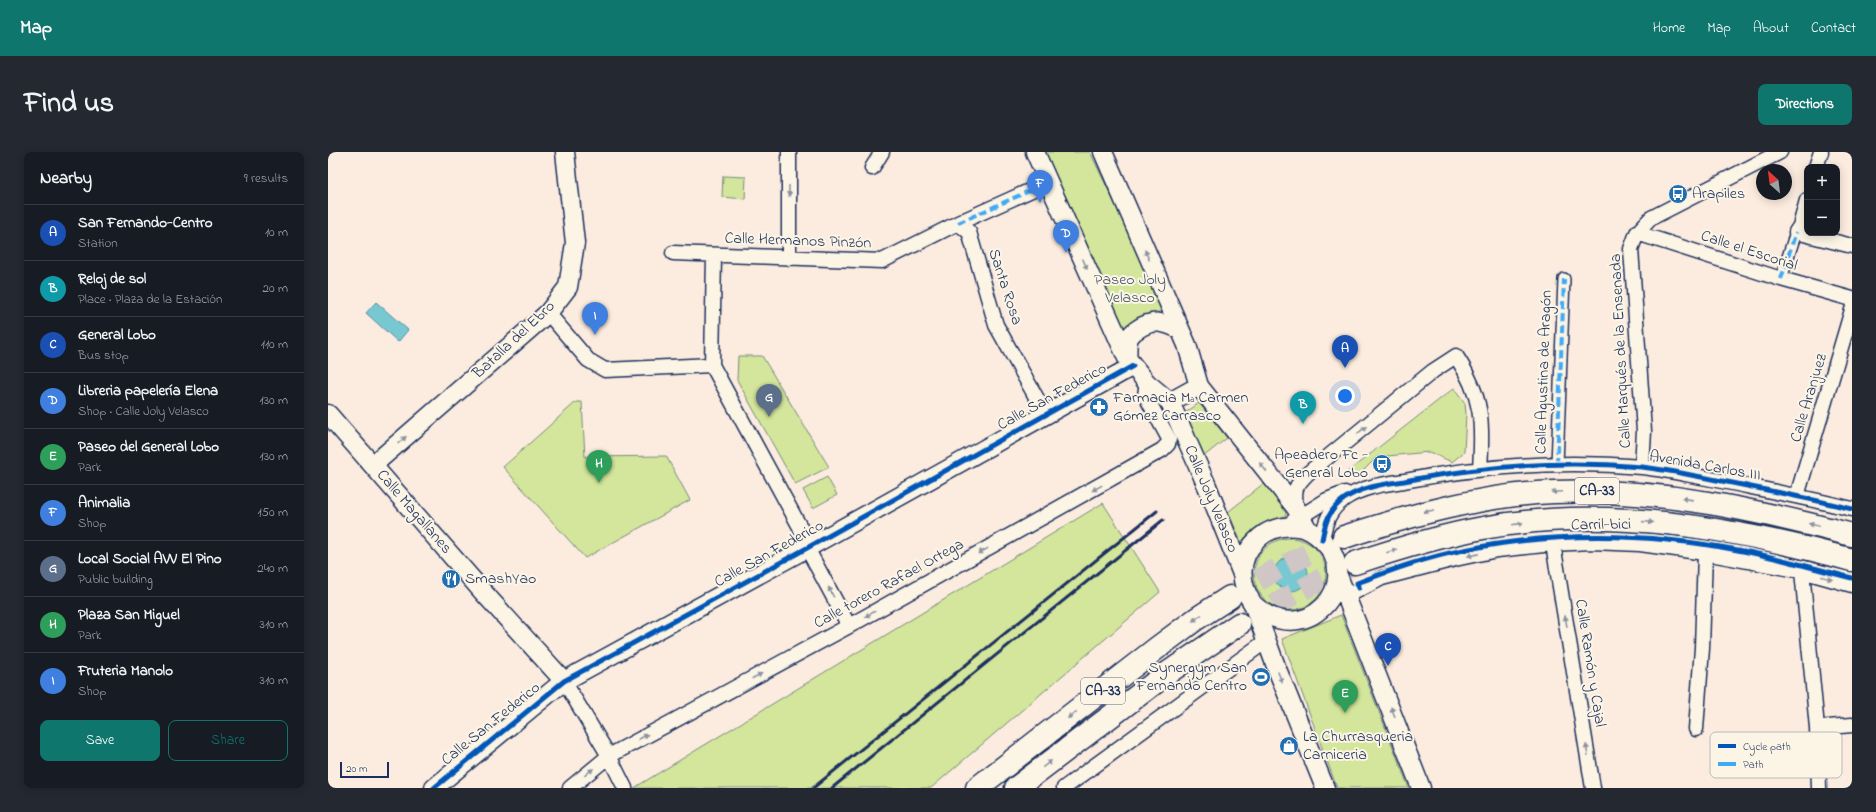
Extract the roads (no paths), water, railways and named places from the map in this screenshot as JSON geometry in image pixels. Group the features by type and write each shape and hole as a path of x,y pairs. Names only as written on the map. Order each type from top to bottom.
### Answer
{"highway":[{"name":"CA-33","path":"1344,537 1412,515 1450,507 1525,495 1552,492 1588,491 1653,495 1730,506 1776,515 1852,535"},
{"name":"CA-33","path":"1346,568 1418,542 1485,528 1553,519 1587,519 1678,524 1723,530 1852,560"},
{"name":"CA-33","path":"977,788 1156,648 1230,597"},
{"name":"CA-33","path":"1016,788 1169,672 1239,624"}],"street":[{"name":"Batalla del Ebro","path":"373,465 548,313 568,287 575,243 565,152"},
{"path":"789,152 789,258"},
{"path":"872,168 882,152"},
{"path":"1036,152 1130,362 1146,383 1170,402 1199,386"},
{"path":"1103,152 1187,345 1199,386 1307,524 1346,568 1347,596 1421,788"},
{"path":"1637,233 1651,218 1780,152"},
{"path":"1817,164 1821,152"},
{"name":"Calle Hermanos Pinzón","path":"673,253 714,256 882,261 958,223 1049,182"},
{"path":"1781,279 1804,211"},
{"name":"Santa Rosa","path":"958,223 970,232 996,325 1046,415"},
{"name":"Calle el Escorial","path":"1796,232 1852,246"},
{"name":"Calle el Escorial","path":"1637,233 1781,279 1852,299"},
{"name":"Calle Marqués de la Ensenada","path":"1637,233 1631,249 1644,431 1642,467"},
{"path":"714,256 712,365 800,527 807,548 849,626"},
{"name":"Calle Agustina de Aragón","path":"1557,465 1564,279"},
{"name":"Calle Aranjuez","path":"1797,496 1852,310"},
{"path":"548,313 588,360 606,370 712,365"},
{"path":"1130,362 1128,340 1133,332 1143,325 1154,321 1166,322 1179,329"},
{"path":"1307,524 1295,496 1297,484 1307,474 1433,371 1456,356 1469,375 1480,409 1482,440 1480,469"},
{"name":"Calle San Federico","path":"434,788 564,681 1046,415 1130,362"},
{"name":"Calle torero Rafael Ortega","path":"570,788 609,756 849,626 1131,469 1162,450 1168,444 1166,433 1145,395 1146,383"},
{"name":"Calle Joly Velasco","path":"1170,402 1207,486 1242,575"},
{"name":"Calle Magallanes","path":"328,414 483,592 564,681"},
{"name":"Avenida Carlos III","path":"1307,524 1327,500 1348,492 1355,492 1427,476 1480,469 1557,465 1604,464 1642,467 1797,496 1852,509"},
{"path":"1325,788 1266,641 1253,604 1245,590 1242,575 1245,559 1252,545 1268,532 1284,527 1300,527 1307,524 1326,521 1331,510 1355,492"},
{"path":"1347,596 1359,588 1382,578 1497,550 1553,544 1619,542 1668,547 1705,553 1802,571 1852,585"},
{"name":"Calle Ramón y Cajal","path":"1553,544 1593,788"},
{"path":"1696,729 1702,648 1705,553"},
{"path":"1253,604 1269,617 1280,620 1290,621 1311,616 1320,611 1333,594 1346,568"},
{"path":"1802,571 1817,732"},
{"path":"1064,788 1266,641"},
{"path":"564,681 609,756 626,788"},
{"path":"1817,728 1852,725"},
{"path":"1819,778 1819,788"}],"water":[{"path":"376,302 408,330 398,342 366,313"},
{"path":"1291,557 1303,562 1308,574 1303,586 1291,591 1279,586 1274,574 1279,562"}],"tunnel":[{"path":"1230,597 1279,568 1344,537"},
{"path":"1245,621 1318,581 1355,563"}],"railway":[{"path":"813,788 1157,511"},
{"path":"832,788 1163,520"}],"place":[{"name":"Arapiles","path":"1678,194"},
{"name":"Animalia","path":"1040,203"},
{"name":"Libreria papelería Elena","path":"1066,253"},
{"name":"Fruteria Manolo","path":"595,335"},
{"name":"San Fernando-Centro","path":"1345,368"},
{"name":"Farmacia Mª Carmen Gómez Carrasco","path":"1099,407"},
{"name":"Local Social AVV El Pino","path":"769,417"},
{"name":"Reloj de sol","path":"1303,424"},
{"name":"Apeadero Fc - General Lobo","path":"1382,464"},
{"name":"Plaza San Miguel","path":"599,483"},
{"name":"SmashYao","path":"451,579"},
{"name":"General Lobo","path":"1388,666"},
{"name":"Synergym San Fernando Centro","path":"1261,677"},
{"name":"Paseo del General Lobo","path":"1345,713"},
{"name":"La Churrasqueria Carniceria","path":"1289,746"}],"park label":[{"name":"Paseo Joly Velasco","path":"1130,289"}]}
